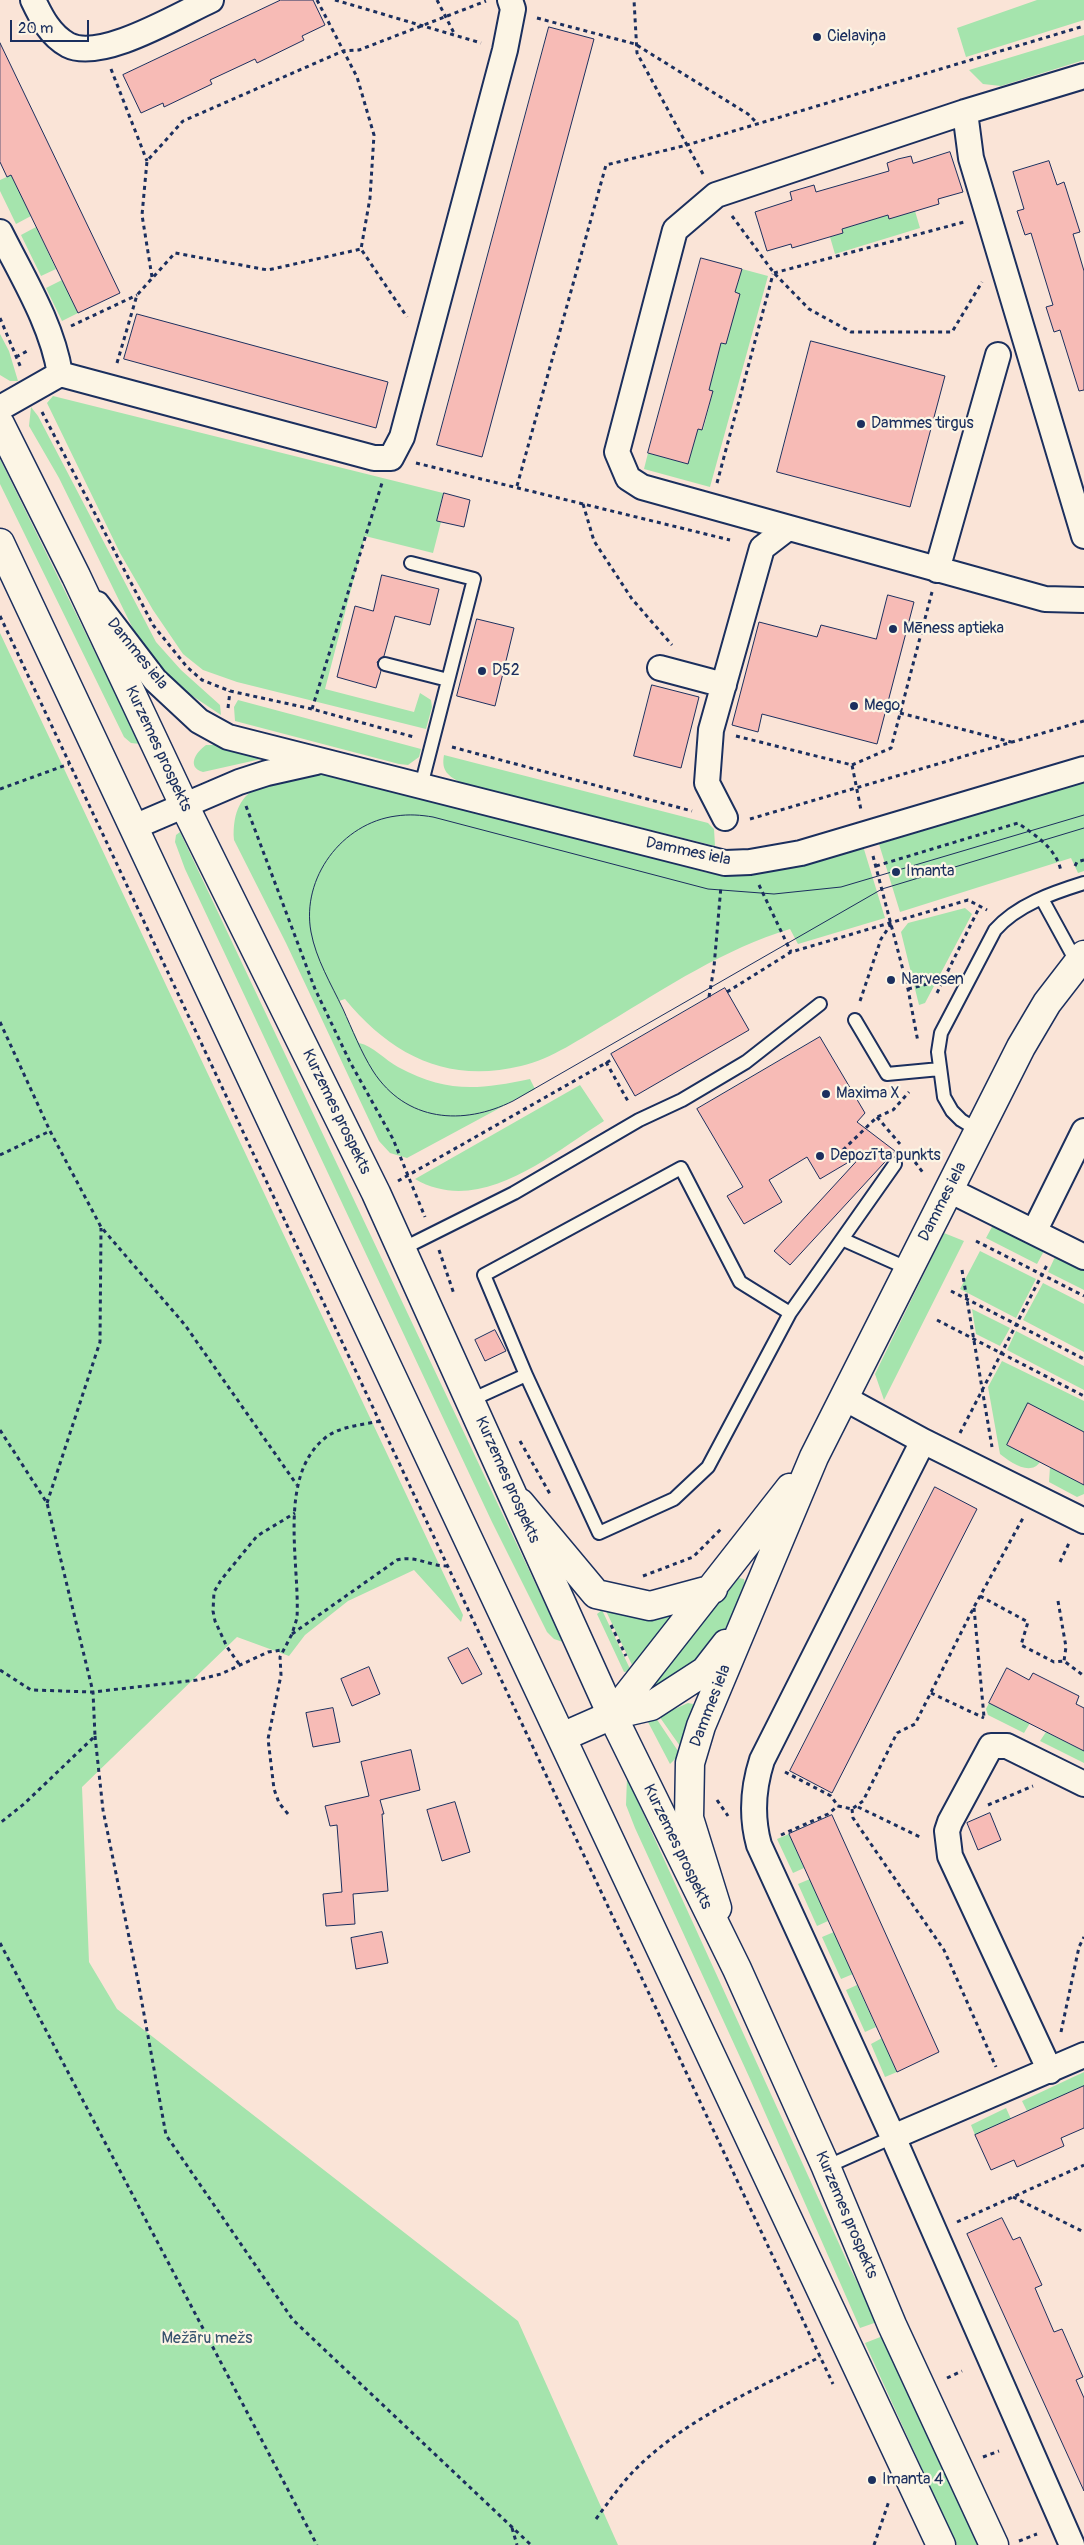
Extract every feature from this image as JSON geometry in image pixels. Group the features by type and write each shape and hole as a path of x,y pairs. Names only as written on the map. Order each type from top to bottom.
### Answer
{"main road":[{"name":"Kurzemes prospekts","path":"0,424 76,576 184,805 376,1193 612,1715 736,1969 826,2167 892,2325 994,2545"},
{"path":"0,543 941,2545"},
{"name":"Dammes iela","path":"736,1969 689,1818 688,1789 690,1763 701,1726 814,1457 1034,1025 1047,1003 1080,959"},
{"name":"Dammes iela","path":"612,1715 713,1590 814,1457"},
{"path":"515,1497 596,1594 650,1606 713,1590"},
{"name":"Dammes iela","path":"562,1737 612,1715 651,1706 705,1671 747,1618"}],"street":[{"path":"33,0 43,20 54,35 68,45 84,49 102,48 116,44 210,0"},
{"path":"0,408 60,374 374,458 391,458 402,437 505,50 512,5"},
{"path":"1084,76 965,112 716,195 675,230 617,452 628,478 642,487 1045,599 1084,600"},
{"path":"965,112 971,158 1084,536"},
{"path":"0,232 51,337 60,374"},
{"path":"937,570 998,355"},
{"path":"725,818 707,783 711,730 762,548 788,528"},
{"name":"Dammes iela","path":"76,576 155,680 199,721 228,737 725,863 759,861 801,853 1084,769"},
{"path":"660,668 724,685"},
{"name":"Dammes iela","path":"134,827 239,782 267,773 320,761"},
{"path":"1034,1232 1084,1131"},
{"path":"949,1190 1084,1257"},
{"path":"844,1398 1084,1521"},
{"path":"923,1440 762,1760 754,1801 754,1818 759,1845 893,2137 1072,2545"},
{"path":"1050,2071 950,1856 948,1832 992,1746 1007,1746 1084,1784"},
{"path":"893,2137 1084,2055"}],"lane":[{"path":"411,563 474,579 421,786"},
{"path":"385,664 448,680"},
{"path":"979,1131 961,1120 952,1111 944,1097 938,1052 941,1033 995,930 1005,919 1016,911 1042,899 1084,883"},
{"path":"1042,899 1080,959"},
{"path":"402,1249 514,1193 638,1120 682,1100 746,1062 820,1004"},
{"path":"856,1020 887,1074 940,1069"},
{"path":"790,1313 740,1282 681,1168 484,1275 526,1375 599,1533 674,1498 708,1467 790,1313 844,1240 896,1164"},
{"path":"844,1240 909,1269"},
{"path":"471,1400 526,1375"},
{"path":"826,2167 893,2137"}],"path":[{"path":"317,0 357,77 374,135 370,198 360,249 425,345"},
{"path":"335,0 505,50"},
{"path":"437,0 455,35"},
{"path":"147,162 183,121 343,51 359,50 488,0"},
{"path":"634,0 637,53 716,195 774,273 809,309 851,332 952,332 999,253"},
{"path":"512,5 531,17 635,44 748,114 758,124"},
{"path":"517,486 606,166 688,145 1084,26"},
{"path":"102,48 147,162 142,215 152,277"},
{"path":"774,273 988,216"},
{"path":"115,371 137,295 175,253 268,270 360,249"},
{"path":"711,506 774,273"},
{"path":"16,357 51,337 137,295"},
{"path":"0,318 31,390 138,600 165,642 202,680 230,691 312,709 725,818 752,820 855,787 1084,721"},
{"path":"312,709 375,501 391,458 517,486 762,548"},
{"path":"583,503 594,542 632,598 701,679"},
{"path":"711,730 852,765 891,748 937,570"},
{"path":"0,616 836,2391"},
{"path":"900,713 1012,742"},
{"path":"0,789 69,764"},
{"path":"852,765 855,787 862,812"},
{"path":"239,782 248,816 315,989 350,1062 393,1139 406,1176"},
{"path":"876,866 1018,823 1049,846 1059,862 1065,889"},
{"path":"843,1150 877,1117 893,1110 913,1088 922,1070 908,989 872,852"},
{"path":"708,998 714,966 720,891 725,863"},
{"path":"750,883 759,884 790,952"},
{"path":"727,992 790,952 892,924 968,900 1005,919"},
{"path":"936,995 980,906"},
{"path":"856,1020 881,939 892,924"},
{"path":"908,989 944,980"},
{"path":"0,1022 50,1131 101,1227 185,1325 297,1485"},
{"path":"917,1034 921,1026"},
{"path":"376,1193 609,1061 638,1120"},
{"path":"0,1155 50,1131"},
{"path":"48,1503 100,1342 101,1227"},
{"path":"976,1241 1084,1296"},
{"path":"962,1270 984,1389 993,1453 1010,1483"},
{"path":"950,1454 1042,1275"},
{"path":"951,1291 1084,1359"},
{"path":"937,1320 1084,1396"},
{"path":"288,1814 279,1803 274,1789 268,1739 281,1675 280,1657 292,1634 297,1618 295,1512 297,1485 306,1460 325,1438 341,1430 379,1421 407,1407"},
{"path":"0,1430 48,1503 93,1692 95,1736 103,1810 138,1981 166,2135 293,2320 531,2545"},
{"path":"239,1664 220,1634 215,1622 214,1592 221,1580 257,1536 295,1512"},
{"path":"762,1760 831,1796 838,1806 852,1809 858,1807 863,1801 897,1733 915,1724 974,1607 1024,1517"},
{"path":"639,1578 694,1557 728,1522"},
{"path":"292,1634 397,1560 415,1558 438,1566 447,1566"},
{"path":"980,1596 1028,1622 1021,1645 1054,1662 1064,1661 1084,1676"},
{"path":"1058,1601 1066,1647 1064,1661"},
{"path":"974,1607 984,1717 992,1746"},
{"path":"0,1670 32,1690 93,1692 179,1682 221,1674 268,1652 282,1650"},
{"path":"931,1693 984,1717"},
{"path":"0,1823 24,1804 95,1736"},
{"path":"858,1807 924,1839 948,1832 1060,1772"},
{"path":"759,1845 828,1814 838,1806"},
{"path":"852,1809 853,1818 944,1950 1006,2089"},
{"path":"1050,2071 1061,2032 1079,1947 1084,1937"},
{"path":"0,1943 317,2545"},
{"path":"935,2232 1084,2165"},
{"path":"1012,2197 1084,2232"},
{"path":"596,2519 630,2475 673,2438 736,2399 820,2357"},
{"path":"947,2378 962,2370"},
{"path":"981,2458 999,2451"},
{"path":"885,2493 893,2510"},
{"path":"874,2545 889,2501"},
{"path":"512,2527 517,2545"}],"green space":[{"path":"1037,0 1084,0 1084,20 966,57 957,28"},
{"path":"1084,35 1084,60 1001,86 983,84 969,70"},
{"path":"11,175 31,216 16,224 0,191 0,180"},
{"path":"915,211 920,228 835,254 830,237 843,233 842,229 888,215 889,219"},
{"path":"36,227 56,269 41,276 21,235"},
{"path":"742,269 768,276 710,487 644,469 648,453 688,464 698,429 703,430 713,392 709,390 721,343 726,344 739,294 735,292"},
{"path":"62,280 78,313 62,321 46,288"},
{"path":"0,334 9,351 18,381 10,381 0,375"},
{"path":"53,396 443,493 437,520 441,522 433,553 365,536 325,689 414,712 420,693 431,700 432,707 426,729 237,682 203,670 183,654 153,610 120,553 47,403"},
{"path":"31,407 38,416 156,642 181,670 220,705 221,715 179,687 164,673 139,641 59,478 29,426"},
{"path":"0,459 140,744 131,743 124,737 0,484"},
{"name":"Mežāru mežs","path":"0,633 463,1615 461,1622 414,1570 348,1601 305,1635 289,1656 237,1637 82,1787 89,1962 117,2009 518,2321 618,2545 0,2545"},
{"path":"238,700 421,749 419,757 408,765 399,764 235,721 234,707"},
{"path":"206,745 220,745 270,757 203,772 195,767 194,759"},
{"path":"444,755 708,823 714,829 715,846 462,783 453,778 445,769"},
{"path":"319,773 352,777 708,873 744,876 794,867 863,846 885,918 798,944 790,929 766,937 696,970 555,1053 533,1063 494,1071 469,1071 445,1067 422,1060 401,1050 382,1036 345,999 339,1001 359,1043 415,1075 447,1085 462,1087 478,1087 530,1079 535,1089 407,1158 390,1153 379,1141 286,943 234,840 235,820 240,806 247,795 258,787 271,782"},
{"path":"1084,782 1084,871 1078,873 1071,858 900,912 879,844"},
{"path":"180,832 563,1642 554,1639 547,1632 492,1522 185,869 175,842 176,835"},
{"path":"965,908 972,914 925,1003 919,1005 901,932 908,923"},
{"path":"580,1085 604,1121 538,1164 514,1177 489,1186 464,1191 440,1189 415,1179"},
{"path":"993,1225 1044,1251 1037,1264 986,1238"},
{"path":"944,1233 964,1241 884,1400 875,1374"},
{"path":"980,1251 1036,1279 1016,1318 960,1289"},
{"path":"1055,1257 1084,1271 1084,1290 1048,1272"},
{"path":"1043,1283 1084,1304 1084,1352 1023,1320"},
{"path":"972,1309 1010,1328 1000,1346 976,1334"},
{"path":"1016,1331 1084,1366 1084,1390 1007,1350"},
{"path":"1002,1361 1084,1401 1084,1432 1028,1404 1007,1445 1040,1462 1031,1468 1020,1466 1000,1454 988,1387"},
{"path":"1050,1467 1084,1485 1084,1494 1077,1497 1049,1482"},
{"path":"739,1578 744,1579 745,1584 719,1639 704,1657 690,1669 652,1690 652,1684"},
{"path":"605,1609 665,1614 670,1615 670,1620 633,1667"},
{"path":"602,1610 631,1671 624,1672 597,1614"},
{"path":"688,1703 693,1704 695,1710 682,1749 659,1716"},
{"path":"989,1703 1030,1723 1024,1733 988,1715 986,1709"},
{"path":"656,1718 680,1754 670,1764 648,1722"},
{"path":"1046,1732 1084,1751 1084,1763 1040,1741"},
{"path":"627,1778 851,2270 877,2322 860,2328 751,2081 635,1828 626,1805"},
{"path":"789,1834 804,1868 793,1873 777,1839"},
{"path":"810,1879 828,1921 817,1926 798,1884"},
{"path":"834,1932 853,1974 841,1979 822,1937"},
{"path":"857,1985 876,2027 865,2032 846,1990"},
{"path":"882,2038 897,2072 885,2077 871,2044"},
{"path":"1084,2072 1084,2086 1027,2111 1022,2101"},
{"path":"1006,2108 1011,2119 975,2135 971,2125"},
{"path":"883,2336 980,2545 957,2545 947,2524 865,2343"}],"building":[{"path":"281,0 313,0 325,25 302,36 304,40 257,63 255,59 210,80 212,84 164,107 163,103 141,113 123,75"},
{"path":"549,27 594,39 482,457 437,445"},
{"path":"0,43 120,293 78,313 11,175 7,177 0,162"},
{"path":"950,152 963,192 938,199 939,204 889,219 888,215 842,229 843,233 792,248 791,244 767,251 755,212 792,200 790,192 814,185 816,192 889,171 887,163 898,159 911,156 913,163"},
{"path":"1049,161 1057,185 1064,182 1080,232 1073,234 1084,271 1084,390 1079,391 1060,330 1054,332 1046,307 1053,305 1031,233 1025,235 1017,211 1024,209 1013,172"},
{"path":"701,258 742,269 735,292 740,294 726,344 721,343 709,390 713,391 702,430 698,429 688,464 648,453"},
{"path":"137,314 388,382 376,428 124,359"},
{"name":"Dammes tirgus","path":"811,341 945,376 910,507 777,472"},
{"path":"444,493 470,500 464,527 437,521"},
{"path":"382,575 439,589 430,625 395,616 384,656 377,662 381,671 376,688 337,677 355,606 373,611"},
{"path":"888,595 914,602 877,744 762,714 758,732 732,725 759,622 817,637 821,625 876,639"},
{"path":"477,619 514,628 495,706 457,696"},
{"path":"652,685 699,697 681,768 634,756"},
{"path":"725,988 749,1030 635,1096 611,1054"},
{"path":"820,1037 865,1113 857,1122 895,1151 790,1265 774,1251 864,1153 820,1179 807,1157 769,1180 782,1202 744,1224 727,1196 743,1187 697,1109"},
{"path":"495,1330 506,1351 485,1361 475,1340"},
{"path":"1028,1403 1084,1432 1084,1485 1007,1445"},
{"path":"935,1487 977,1509 832,1793 790,1771"},
{"path":"468,1648 482,1674 462,1684 448,1658"},
{"path":"369,1667 380,1694 352,1706 341,1679"},
{"path":"1007,1668 1029,1680 1033,1673 1079,1696 1076,1704 1084,1708 1084,1751 989,1703"},
{"path":"333,1708 340,1742 313,1747 306,1713"},
{"path":"411,1750 420,1790 380,1800 384,1814 382,1814 388,1891 353,1894 355,1924 326,1926 323,1894 342,1892 337,1825 330,1826 325,1806 369,1796 361,1762"},
{"path":"455,1802 470,1852 442,1861 427,1810"},
{"path":"990,1813 1001,1840 978,1850 967,1823"},
{"path":"832,1815 939,2052 897,2072 789,1834"},
{"path":"382,1932 388,1963 356,1969 351,1938"},
{"path":"1084,2086 1084,2128 1061,2138 1064,2146 1017,2167 1014,2160 991,2170 975,2135"},
{"path":"1002,2218 1013,2240 1020,2237 1042,2285 1035,2288 1054,2332 1062,2329 1083,2377 1076,2380 1084,2398 1084,2491 967,2234"}],"tram line":[{"path":"1084,815 841,887 774,894 708,889 433,817 415,815 396,816 376,821 359,829 330,856 319,873 312,892 311,932 320,962 361,1048 373,1071 386,1088 402,1101 419,1109 455,1116 475,1114 513,1101 882,889 1084,828"}],"place":[{"name":"Cielaviņa","path":"817,37"},
{"name":"Dammes tirgus","path":"861,424"},
{"name":"Mēness aptieka","path":"893,629"},
{"name":"D52","path":"482,671"},
{"name":"Mego","path":"854,706"},
{"name":"Imanta","path":"896,872"},
{"name":"Narvesen","path":"891,980"},
{"name":"Maxima X","path":"826,1094"},
{"name":"Depozīta punkts","path":"820,1156"},
{"name":"Imanta 4","path":"872,2480"}]}
